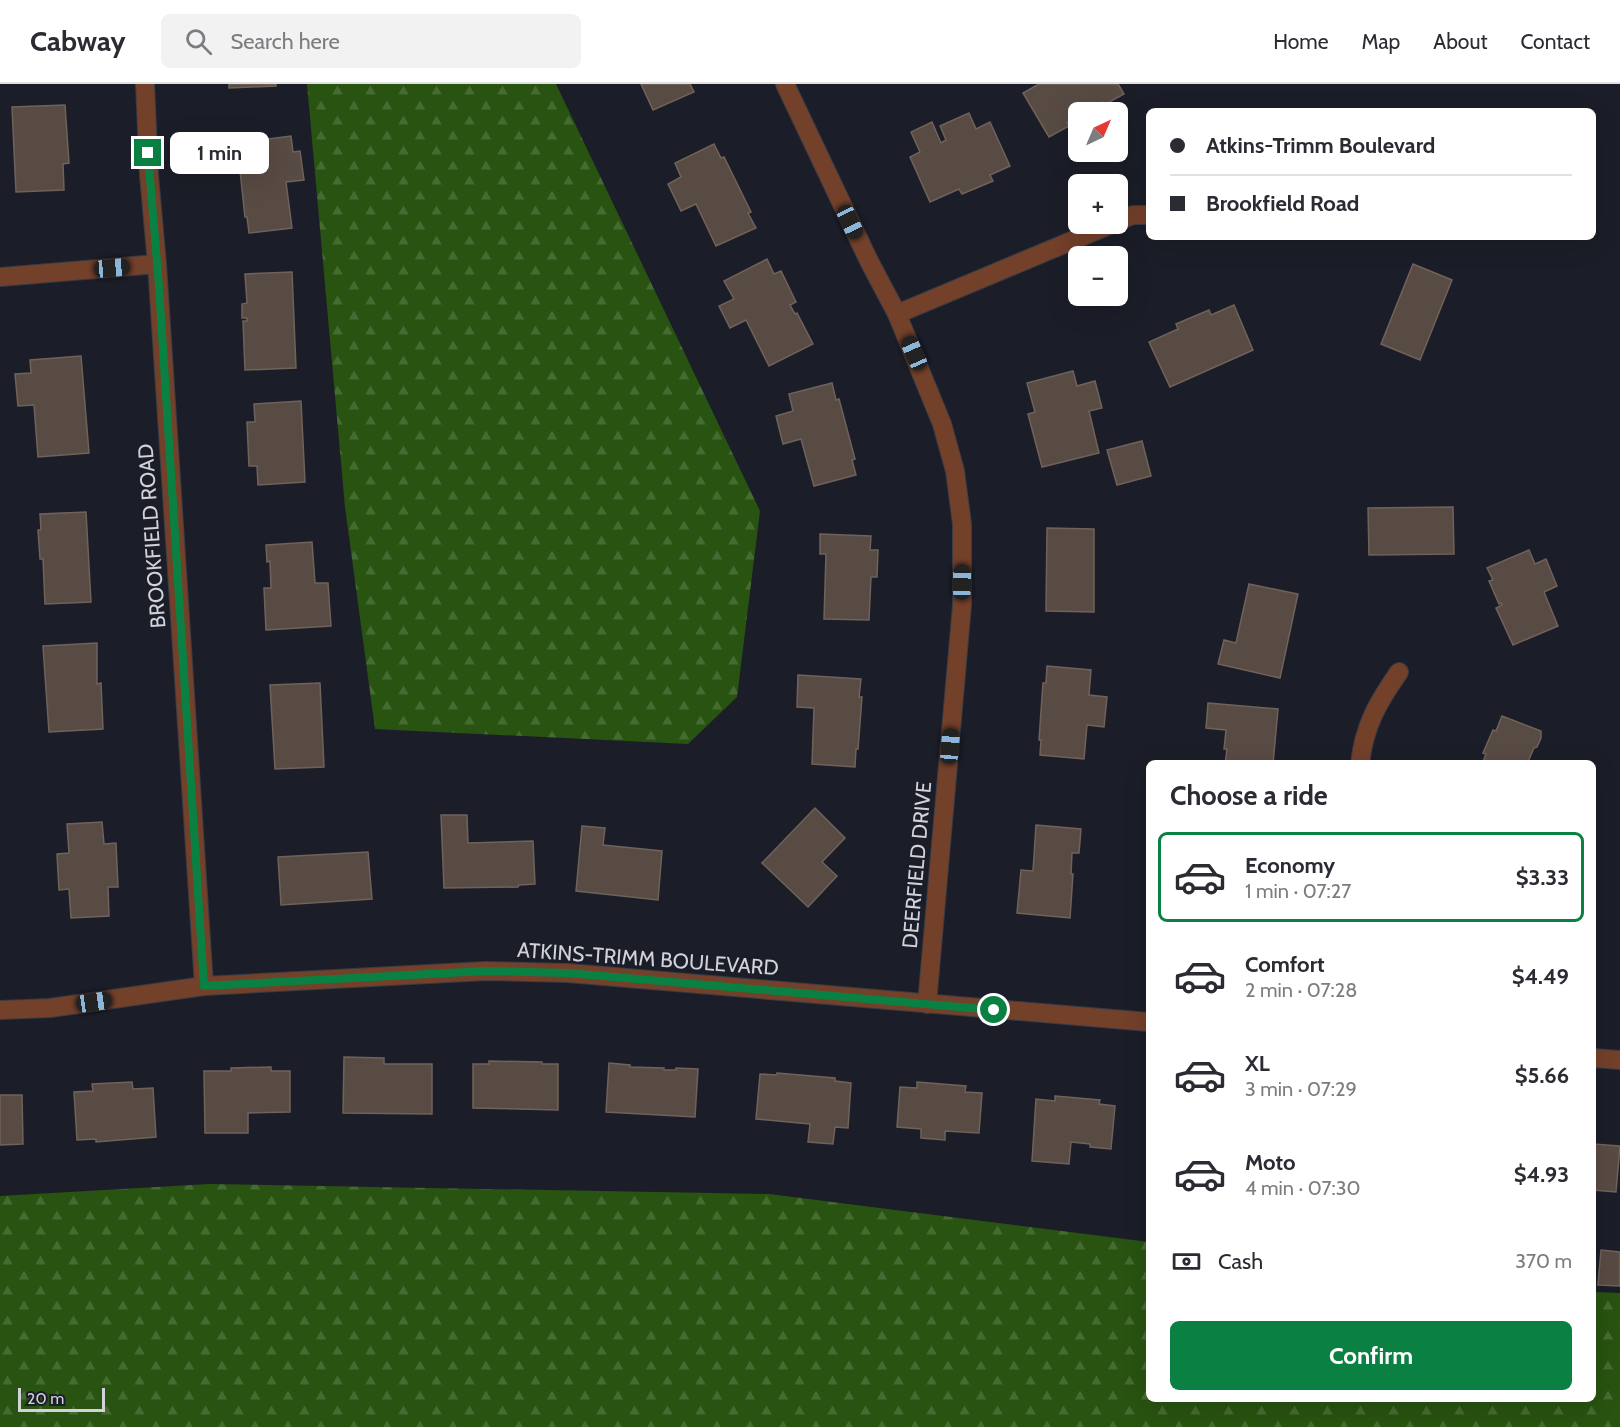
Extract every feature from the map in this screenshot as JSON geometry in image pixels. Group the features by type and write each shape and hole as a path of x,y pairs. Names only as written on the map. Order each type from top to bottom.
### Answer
{"street":[{"name":"BROOKFIELD ROAD","path":"145,84 149,175 157,264 204,986"},
{"name":"DEERFIELD DRIVE","path":"785,84 869,261 897,314 942,424 955,471 962,524 962,605 927,1004"},
{"path":"1128,217 1146,215"},
{"path":"897,314 1088,234"},
{"path":"0,277 157,264"},
{"path":"1360,760 1362,745 1377,703 1399,672"},
{"name":"ATKINS-TRIMM BOULEVARD","path":"0,1010 50,1008 204,986 486,971 556,972 1146,1022"},
{"path":"1596,1058 1620,1060"}],"green space":[{"path":"307,84 556,84 760,511 737,697 688,744 375,729 345,507"},
{"path":"209,1184 769,1194 1146,1242 1146,1402 1596,1402 1596,1292 1620,1293 1620,1427 0,1427 0,1196"}],"building":[{"path":"229,84 276,84 276,86 229,88"},
{"path":"641,84 690,84 694,92 653,110"},
{"path":"1039,84 1118,84 1124,94 1109,102 1068,102 1068,127 1049,137 1023,93"},
{"path":"65,105 69,163 63,164 64,190 16,192 12,107"},
{"path":"969,113 976,129 990,122 1010,166 990,175 993,181 962,194 959,189 930,202 910,157 920,152 911,132 932,122 941,143 946,140 940,126"},
{"path":"291,136 293,152 300,151 304,180 286,182 292,228 249,233 247,217 245,217 237,143"},
{"path":"714,144 721,158 724,157 751,212 748,213 756,228 716,246 696,204 681,211 668,184 681,177 675,163"},
{"path":"767,259 774,274 781,271 796,302 790,305 795,314 797,313 813,344 769,366 746,320 730,328 719,306 734,299 724,281"},
{"path":"1413,264 1452,280 1420,360 1381,344"},
{"path":"292,272 296,368 245,370 243,321 247,321 247,318 242,318 242,304 247,303 245,274"},
{"path":"1234,305 1253,350 1170,387 1149,342 1178,329 1176,324 1209,310 1211,315"},
{"path":"81,356 89,453 38,457 34,405 18,406 15,374 31,373 30,360"},
{"path":"1073,371 1077,386 1095,381 1102,408 1089,411 1099,453 1042,467 1028,414 1035,412 1027,383"},
{"path":"832,383 836,400 839,399 855,459 852,460 856,475 814,486 801,439 783,444 776,416 793,411 789,394"},
{"path":"301,401 305,482 258,485 257,466 249,466 247,422 255,422 254,404"},
{"path":"1142,441 1151,476 1117,485 1107,450"},
{"path":"1453,507 1454,554 1369,555 1368,508"},
{"path":"86,512 91,602 45,604 43,559 40,559 38,530 41,530 40,514"},
{"path":"1047,528 1094,529 1094,612 1046,611"},
{"path":"820,534 871,536 870,550 878,550 877,577 871,577 869,620 824,619 826,554 820,554"},
{"path":"312,542 315,583 328,583 331,626 266,630 264,588 271,588 270,561 267,562 266,545"},
{"path":"1529,550 1535,564 1546,559 1557,586 1544,592 1558,626 1513,645 1496,608 1502,605 1499,604 1489,581 1493,580 1487,568"},
{"path":"1249,584 1298,594 1280,678 1218,664 1224,640 1236,643"},
{"path":"97,643 97,684 101,683 103,729 49,732 43,646"},
{"path":"1047,666 1091,670 1089,695 1107,697 1104,727 1087,725 1084,759 1040,755 1043,683 1046,683"},
{"path":"798,675 861,679 859,697 862,697 855,767 812,764 814,708 797,707"},
{"path":"320,683 324,767 275,769 270,685"},
{"path":"1208,703 1278,709 1273,760 1226,760 1226,730 1206,728"},
{"path":"1502,716 1541,731 1541,738 1529,760 1484,760 1486,754 1483,753 1493,730 1496,731"},
{"path":"815,808 845,838 822,862 837,876 808,907 762,863"},
{"path":"441,815 467,815 468,843 533,841 535,884 518,887 444,888"},
{"path":"102,822 104,844 116,843 118,887 108,887 109,916 71,918 69,889 59,890 57,854 69,853 67,824"},
{"path":"1036,825 1081,829 1079,853 1072,853 1070,918 1017,913 1021,870 1033,871"},
{"path":"582,826 605,828 603,845 662,851 658,900 576,891"},
{"path":"368,852 372,899 281,905 278,857"},
{"path":"344,1057 384,1058 384,1064 432,1064 432,1114 343,1113"},
{"path":"489,1061 558,1064 558,1110 473,1108 473,1064 489,1064"},
{"path":"609,1063 630,1065 630,1067 664,1068 664,1070 698,1069 695,1117 606,1112"},
{"path":"271,1067 271,1071 290,1071 290,1112 248,1113 248,1133 205,1133 204,1071"},
{"path":"777,1073 835,1078 835,1081 851,1083 848,1128 835,1127 833,1144 808,1142 810,1124 756,1119 760,1074 776,1075"},
{"path":"132,1082 133,1089 153,1088 156,1137 96,1142 96,1139 77,1140 74,1092 93,1091 92,1084"},
{"path":"917,1082 966,1086 965,1092 982,1093 979,1133 945,1131 945,1140 921,1138 921,1129 897,1127 900,1087 917,1088"},
{"path":"0,1095 22,1095 23,1144 0,1145"},
{"path":"1055,1096 1100,1100 1099,1104 1115,1106 1111,1149 1071,1142 1069,1164 1032,1161 1036,1099 1055,1101"},
{"path":"1596,1144 1620,1146 1616,1192 1596,1190"},
{"path":"1601,1250 1620,1252 1620,1286 1598,1285"}],"route":[{"path":"148,153 159,287 204,986 486,971 568,973 994,1010"}]}
